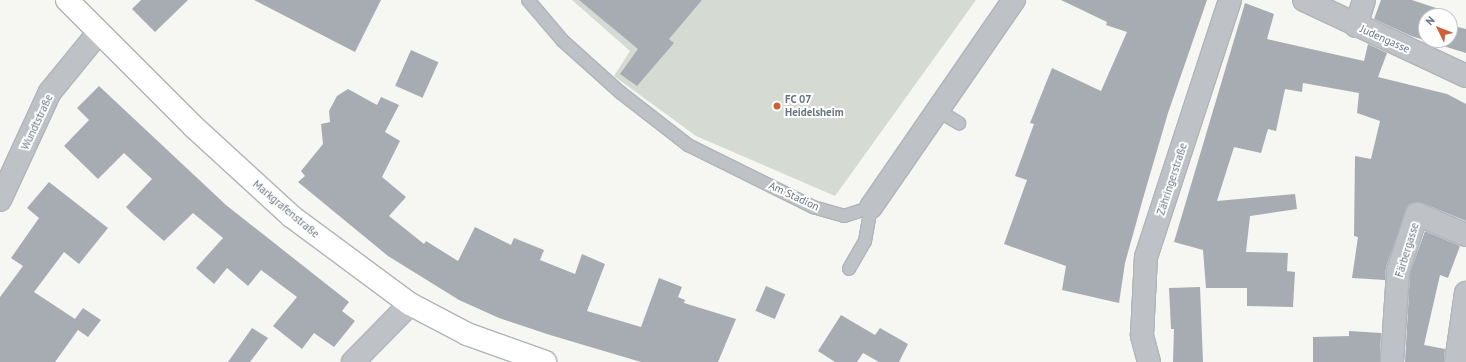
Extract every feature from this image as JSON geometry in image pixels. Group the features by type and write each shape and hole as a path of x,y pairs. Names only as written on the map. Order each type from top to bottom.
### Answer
{"street":[{"name":"Markgrafenstraße","path":"66,0 194,127 291,216 410,304 467,334 534,360"},
{"path":"871,207 1014,0"},
{"name":"Zähringerstraße","path":"1148,362 1142,335 1146,257 1230,0"},
{"name":"Judengasse","path":"1304,0 1356,26 1466,76"},
{"path":"1356,26 1364,0"},
{"name":"Wundtstraße","path":"0,200 50,92 99,32"},
{"name":"Färbergasse","path":"1392,362 1398,271 1418,214 1466,235"},
{"path":"1456,362 1466,293"},
{"path":"353,362 410,304"}],"lane":[{"name":"Am Stadion","path":"528,0 563,41 621,93 688,145 813,207 844,216 871,207"},
{"path":"938,110 959,123"},
{"path":"849,269 864,241 871,207"}],"shaded area":[{"name":"FC 07 Heidelsheim","path":"572,0 976,0 835,196 696,136 614,76 630,51"}],"building":[{"path":"141,0 188,0 155,32 132,9"},
{"path":"254,0 381,0 355,52"},
{"path":"579,0 702,0 669,39 674,43 637,86 620,74 638,49"},
{"path":"1061,0 1207,0 1168,113 1144,195 1125,263 1119,303 1062,290 1066,266 1004,244 1027,180 1015,176 1034,124 1030,123 1052,68 1101,91 1127,32 1106,25 1107,22"},
{"path":"1381,0 1412,0 1436,8 1418,8 1418,38 1374,19"},
{"path":"1245,3 1274,14 1267,39 1364,61 1368,44 1387,53 1378,77 1447,94 1466,104 1466,221 1422,203 1409,204 1386,267 1385,280 1352,278 1358,237 1354,236 1355,156 1371,159 1380,121 1357,113 1359,93 1303,83 1302,92 1285,89 1276,131 1268,129 1261,153 1234,147 1217,201 1295,194 1297,209 1250,216 1246,252 1288,253 1287,271 1295,272 1293,307 1247,306 1247,288 1206,288 1203,250 1174,242"},
{"path":"1458,27 1466,29 1466,53 1450,48 1458,48"},
{"path":"411,50 438,62 423,98 395,86"},
{"path":"99,86 226,205 349,302 342,311 355,321 334,347 314,333 302,349 273,326 297,297 261,270 248,286 227,268 214,284 196,268 223,238 193,213 164,241 133,214 126,207 152,179 124,153 98,179 64,146 89,120 77,108"},
{"path":"348,89 377,105 381,97 399,105 385,132 400,141 382,177 406,197 389,216 424,244 426,241 458,261 475,227 511,245 514,238 544,250 540,260 575,274 582,254 605,264 587,311 641,327 659,278 682,287 678,297 685,300 684,303 736,319 718,362 641,362 550,335 499,318 459,300 388,256 298,182 305,176 301,171 323,144 321,124 330,122 329,111 337,96"},
{"path":"49,182 108,228 79,264 64,252 34,292 75,319 83,308 101,320 88,337 78,330 55,362 0,362 0,297 23,266 11,258 39,218 27,208"},
{"path":"1425,231 1460,246 1448,278 1440,275 1424,345 1445,349 1444,362 1405,362 1410,273"},
{"path":"766,286 785,294 775,319 755,311"},
{"path":"1200,287 1203,362 1173,362 1174,329 1171,329 1169,288"},
{"path":"841,315 875,335 880,328 908,344 899,362 879,362 863,353 857,362 835,362 818,351"},
{"path":"252,328 268,338 250,362 228,362"},
{"path":"1349,331 1381,333 1380,362 1313,362 1313,337 1349,336"}],"place":[{"name":"FC 07 Heidelsheim","path":"777,106"}]}
